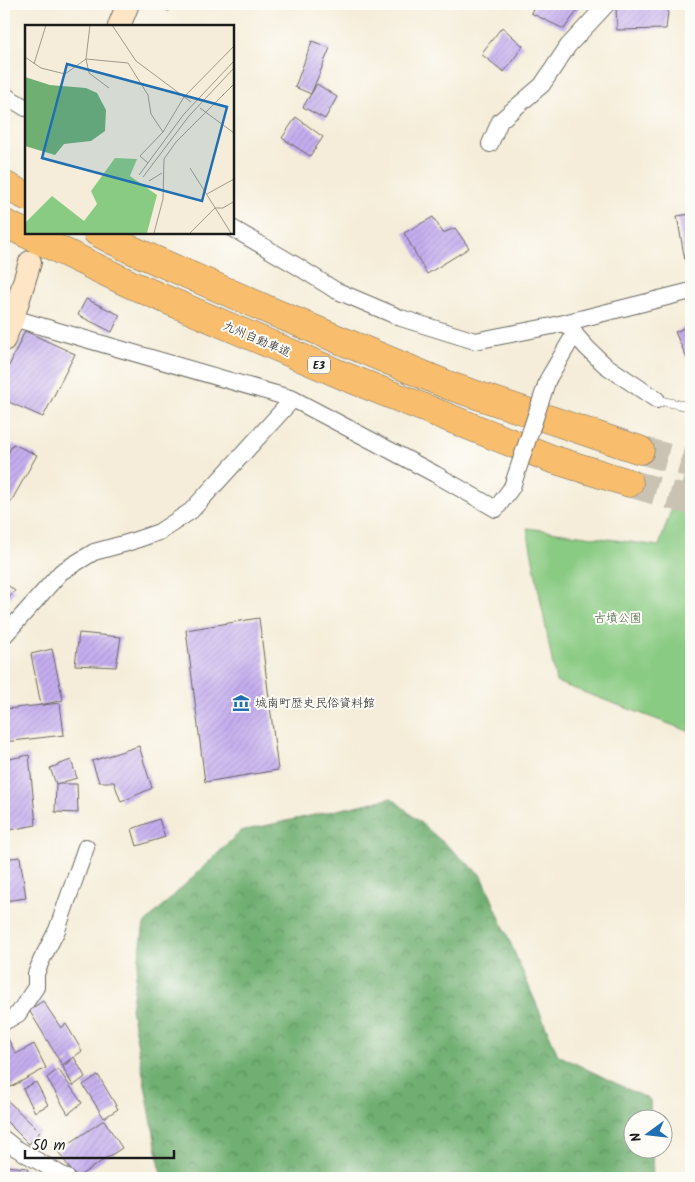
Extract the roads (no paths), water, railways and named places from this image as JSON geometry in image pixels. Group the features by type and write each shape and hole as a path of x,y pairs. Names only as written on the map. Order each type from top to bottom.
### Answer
{"highway":[{"path":"4,185 25,196"},
{"name":"九州自動車道","path":"8,231 344,376 552,459 628,483"},
{"path":"101,234 130,249 273,312 450,386 640,450"}],"street":[{"path":"119,25 128,4"},
{"path":"490,144 500,121 542,84 568,46 607,4"},
{"path":"4,95 25,107"},
{"path":"234,229 335,290 401,318 475,341 570,328 691,291"},
{"path":"4,340 8,315 30,262"},
{"path":"8,315 292,399 435,474 496,509 512,487 548,380 570,328"},
{"path":"570,328 605,365 657,400"},
{"path":"4,636 61,572 94,552 159,532 191,511 292,399"},
{"path":"4,1022 18,1014 36,987 36,974 41,960 57,930 86,847"},
{"path":"4,1139 14,1147 68,1178"}],"lane":[{"path":"657,400 691,407"}],"tunnel":[{"path":"640,450 691,464"},
{"path":"629,483 691,501"}],"place":[{"name":"城南町歴史民俗資料館","path":"241,703"}],"park label":[{"name":"古墳公園","path":"618,618"}]}
